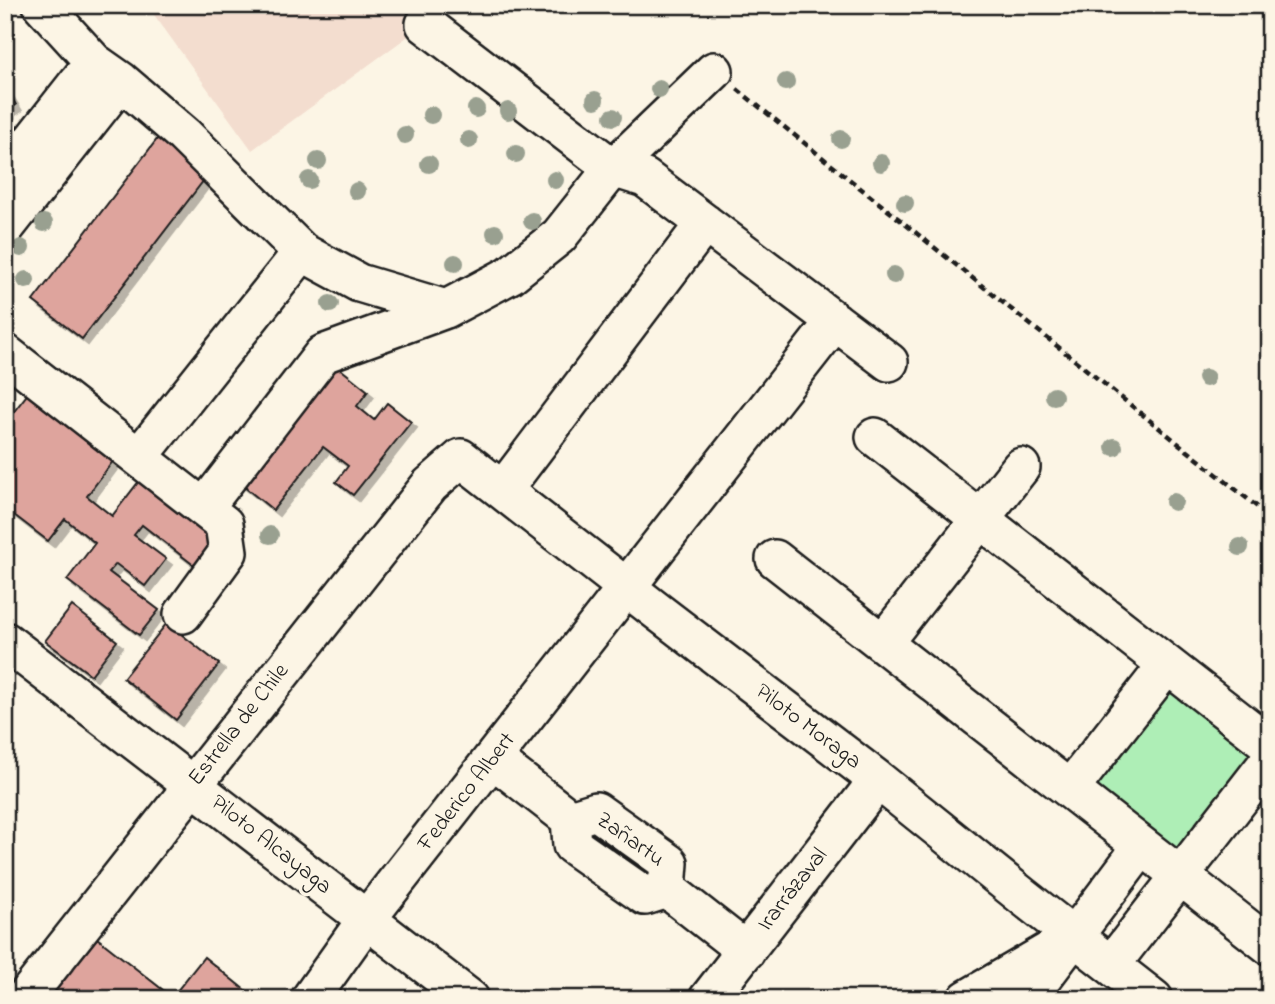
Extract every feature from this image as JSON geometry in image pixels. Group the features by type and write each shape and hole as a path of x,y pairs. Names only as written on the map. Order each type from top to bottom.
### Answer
{"street":[{"path":"42,5 108,71 184,135 302,252 359,283 446,309"},
{"path":"425,24 629,173 705,223 889,362"},
{"path":"5,175 108,71"},
{"path":"5,228 108,71"},
{"path":"204,508 323,354 446,309 510,275 559,236 629,173 714,71"},
{"path":"503,490 705,223"},
{"path":"139,457 302,252"},
{"name":"Federico Albert","path":"310,999 366,920 835,321"},
{"path":"5,353 224,524 228,552 183,614"},
{"path":"876,437 1270,746"},
{"name":"Piloto Moraga","path":"461,458 878,780 1154,999"},
{"name":"Estrella de Chile","path":"24,999 430,485 461,458"},
{"path":"883,643 1021,467"},
{"path":"775,559 1270,946"},
{"name":"Piloto Alcayaga","path":"6,643 470,999"},
{"path":"1070,789 1167,665"},
{"name":"Zañartu","path":"493,759 570,819 572,845 645,896 667,889 746,951"},
{"path":"1111,965 1270,760"},
{"name":"Irarrázaval","path":"708,999 878,780"},
{"path":"1027,999 1142,846"},
{"path":"967,999 1074,936"}],"path":[{"path":"714,71 1270,517"}],"shaded area":[{"path":"147,5 451,5 252,150"}],"green space":[{"path":"1169,688 1255,753 1176,857 1090,791"}],"building":[{"path":"5,87 16,105 5,112"},
{"path":"158,138 207,176 82,339 33,301"},
{"path":"328,359 368,391 357,406 374,420 387,403 411,422 353,495 336,482 348,466 323,447 273,510 233,478"},
{"path":"33,387 119,453 87,496 112,516 140,480 221,542 200,570 142,525 134,535 166,559 145,586 116,564 109,572 159,610 139,635 67,580 95,543 65,519 48,541 5,508 5,423"},
{"path":"72,606 117,641 91,675 45,641"},
{"path":"167,623 219,664 176,720 123,678"},
{"path":"97,938 172,997 204,957 256,999 54,999 51,996"}]}
